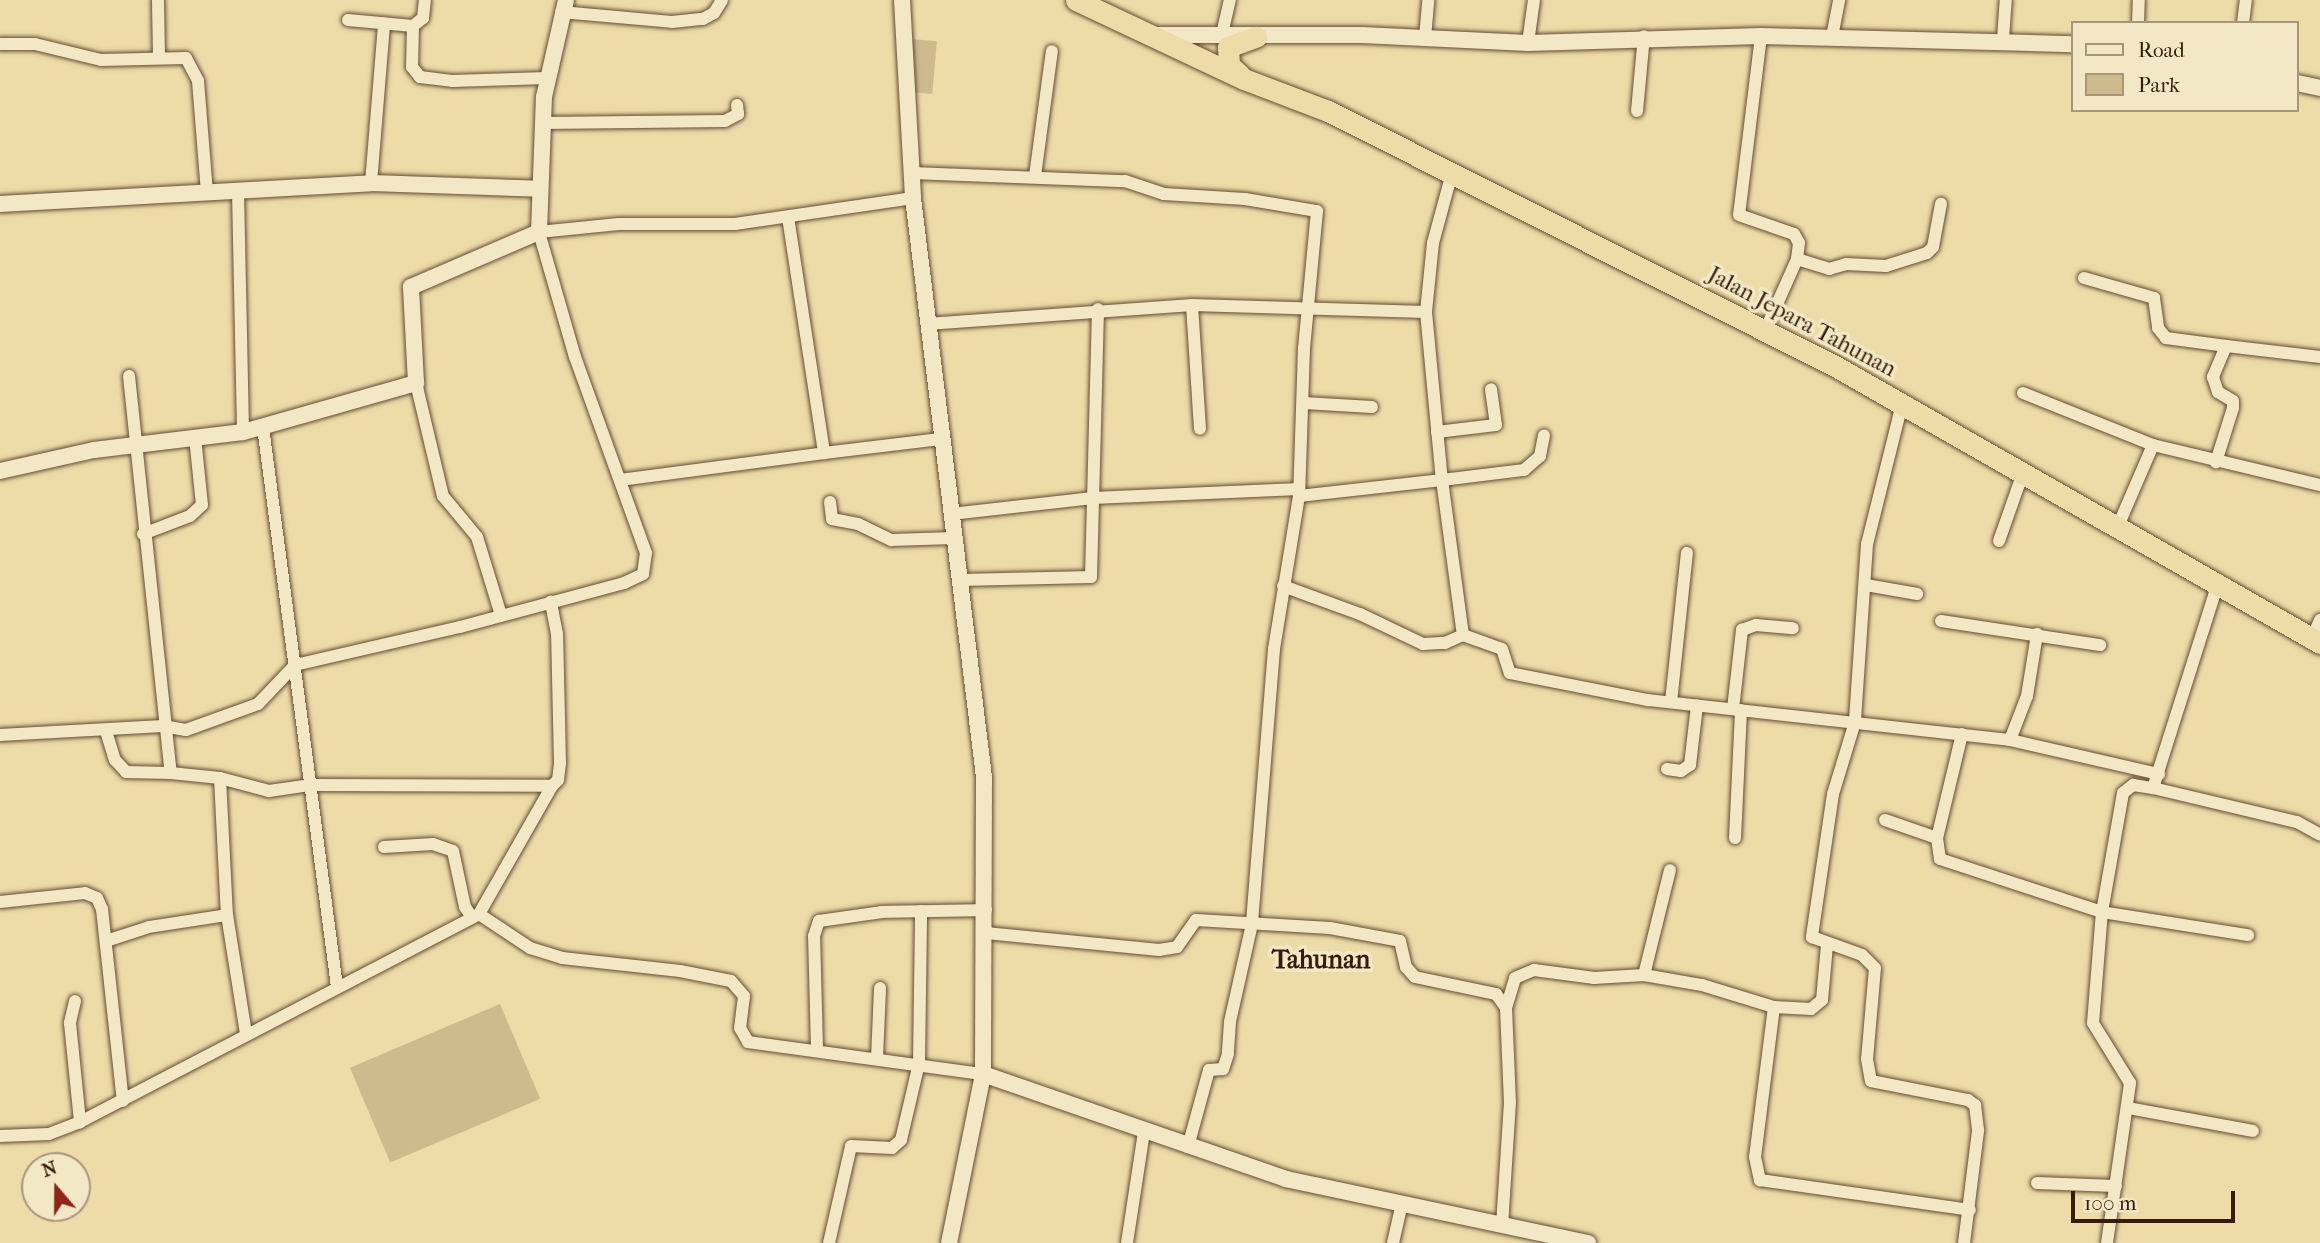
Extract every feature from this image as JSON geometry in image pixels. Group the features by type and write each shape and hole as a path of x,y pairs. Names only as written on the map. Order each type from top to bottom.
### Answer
{"highway":[{"name":"Jalan Jepara Tahunan","path":"1076,0 1156,35 1244,79 1328,111 1765,331 1902,404 2218,583 2317,634"},
{"path":"1244,79 1229,65 1228,47 1255,37"}],"street":[{"path":"158,0 159,57"},
{"path":"348,20 413,26 423,18 425,0"},
{"path":"0,735 163,726 186,730 242,712 278,687 295,665 624,583 647,569 646,553 575,357 539,232 538,189 547,78 564,6 672,22 703,19 714,13 722,0"},
{"path":"902,0 913,198 940,439 984,777 986,933 983,1074 949,1243"},
{"path":"1222,34 1230,0"},
{"path":"1425,38 1428,0"},
{"path":"1528,43 1534,0"},
{"path":"1832,37 1839,0"},
{"path":"2003,39 2006,0"},
{"path":"2138,21 2139,0"},
{"path":"2242,21 2246,0"},
{"path":"371,183 384,24"},
{"path":"413,26 412,67 420,77 452,81 547,78"},
{"path":"1156,35 1425,38 1528,43 1644,36 1760,36 2003,39 2072,44"},
{"path":"1637,111 1644,36"},
{"path":"1760,36 1739,215 1794,234 1799,243 1797,259 1765,331"},
{"path":"0,44 36,44 100,60 186,58 195,70 207,193"},
{"path":"1035,176 1052,51"},
{"path":"2299,83 2320,88"},
{"path":"542,123 725,121 738,114 737,105"},
{"path":"912,173 1137,182 1164,194 1245,199 1317,211 1307,309 1299,492 1283,586 1252,924 1230,1022 1228,1054 1223,1069 1209,1070 1188,1147"},
{"path":"1452,173 1433,243 1426,312 1442,480 1463,635"},
{"path":"0,204 371,183 538,189"},
{"path":"238,191 243,432"},
{"path":"501,615 477,537 443,496 416,383 411,287 539,232 619,224 735,224 913,198"},
{"path":"1797,259 1829,269 1846,264 1886,266 1927,253 1933,247 1941,204"},
{"path":"788,217 824,453"},
{"path":"2084,278 2154,298 2158,328 2166,338 2320,356"},
{"path":"927,324 1098,309 1192,305 1426,312"},
{"path":"1192,305 1200,429"},
{"path":"960,580 1091,577 1098,309"},
{"path":"2216,462 2233,408 2233,401 2218,392 2213,377 2226,346"},
{"path":"129,376 163,726 171,773"},
{"path":"0,471 136,445 243,432 416,383"},
{"path":"1437,432 1496,425 1491,389"},
{"path":"2023,393 2153,444 2216,462 2320,485"},
{"path":"1304,403 1372,407"},
{"path":"1902,404 1867,544 1855,722 1833,794 1812,937 1827,945 1862,955 1875,968 1867,1059 1871,1081 1968,1100 1975,1105 1979,1122 1964,1243"},
{"path":"263,427 337,987"},
{"path":"951,514 1093,498 1299,492 1524,470 1539,456 1544,435"},
{"path":"143,534 190,516 202,505 195,438"},
{"path":"620,480 940,439"},
{"path":"2118,526 2153,444"},
{"path":"1999,541 2023,473"},
{"path":"830,502 832,519 858,524 891,540 954,538"},
{"path":"1671,702 1687,553"},
{"path":"2153,788 2218,583"},
{"path":"1866,585 1917,594"},
{"path":"1283,586 1360,614 1423,643 1445,643 1463,635 1502,649 1510,673 1671,702 2010,740 2159,774"},
{"path":"0,1136 48,1134 80,1122 475,915 558,780 560,763 557,634 551,602"},
{"path":"1941,621 2100,645"},
{"path":"1734,838 1742,630 1756,625 1793,628"},
{"path":"2010,740 2027,696 2037,634"},
{"path":"1667,769 1681,771 1690,765 1697,705"},
{"path":"106,731 115,760 126,772 220,778 270,791 310,785 552,786"},
{"path":"1962,734 1937,838 1936,851 1946,863 2102,912 2248,935"},
{"path":"220,778 227,915 246,1034"},
{"path":"2107,1243 2128,1108 2129,1076 2093,1023 2102,912 2124,789 2153,788 2297,822 2320,835"},
{"path":"1885,820 1937,838"},
{"path":"384,847 433,844 453,851 465,907 530,948 562,958 732,981 744,996 740,1028 744,1040 817,1048 983,1074 1286,1179 1588,1243"},
{"path":"1644,975 1670,870"},
{"path":"0,902 91,894 102,909 123,1101"},
{"path":"817,1048 816,923 835,917 986,910"},
{"path":"830,1243 848,1151 857,1143 898,1147 919,1063 921,911"},
{"path":"106,941 149,927 227,915"},
{"path":"986,933 1170,950 1196,920 1330,928 1400,941 1406,967 1415,977 1496,993 1506,1008"},
{"path":"1502,1226 1510,1102 1506,1008 1515,978 1525,971 1594,978 1644,975 1702,985 1774,1007 1818,1007 1827,945"},
{"path":"877,1059 880,988"},
{"path":"75,1002 70,1023 80,1122"},
{"path":"1774,1007 1755,1157 1760,1180 1970,1210"},
{"path":"2128,1108 2253,1131"},
{"path":"1127,1243 1144,1132"},
{"path":"2037,1183 2116,1186"},
{"path":"1393,1243 1402,1203"}],"green space":[{"path":"912,39 937,41 932,94 907,92"},
{"path":"500,1004 540,1099 390,1163 350,1068"}],"district":[{"name":"Tahunan","path":"1321,960"}]}
